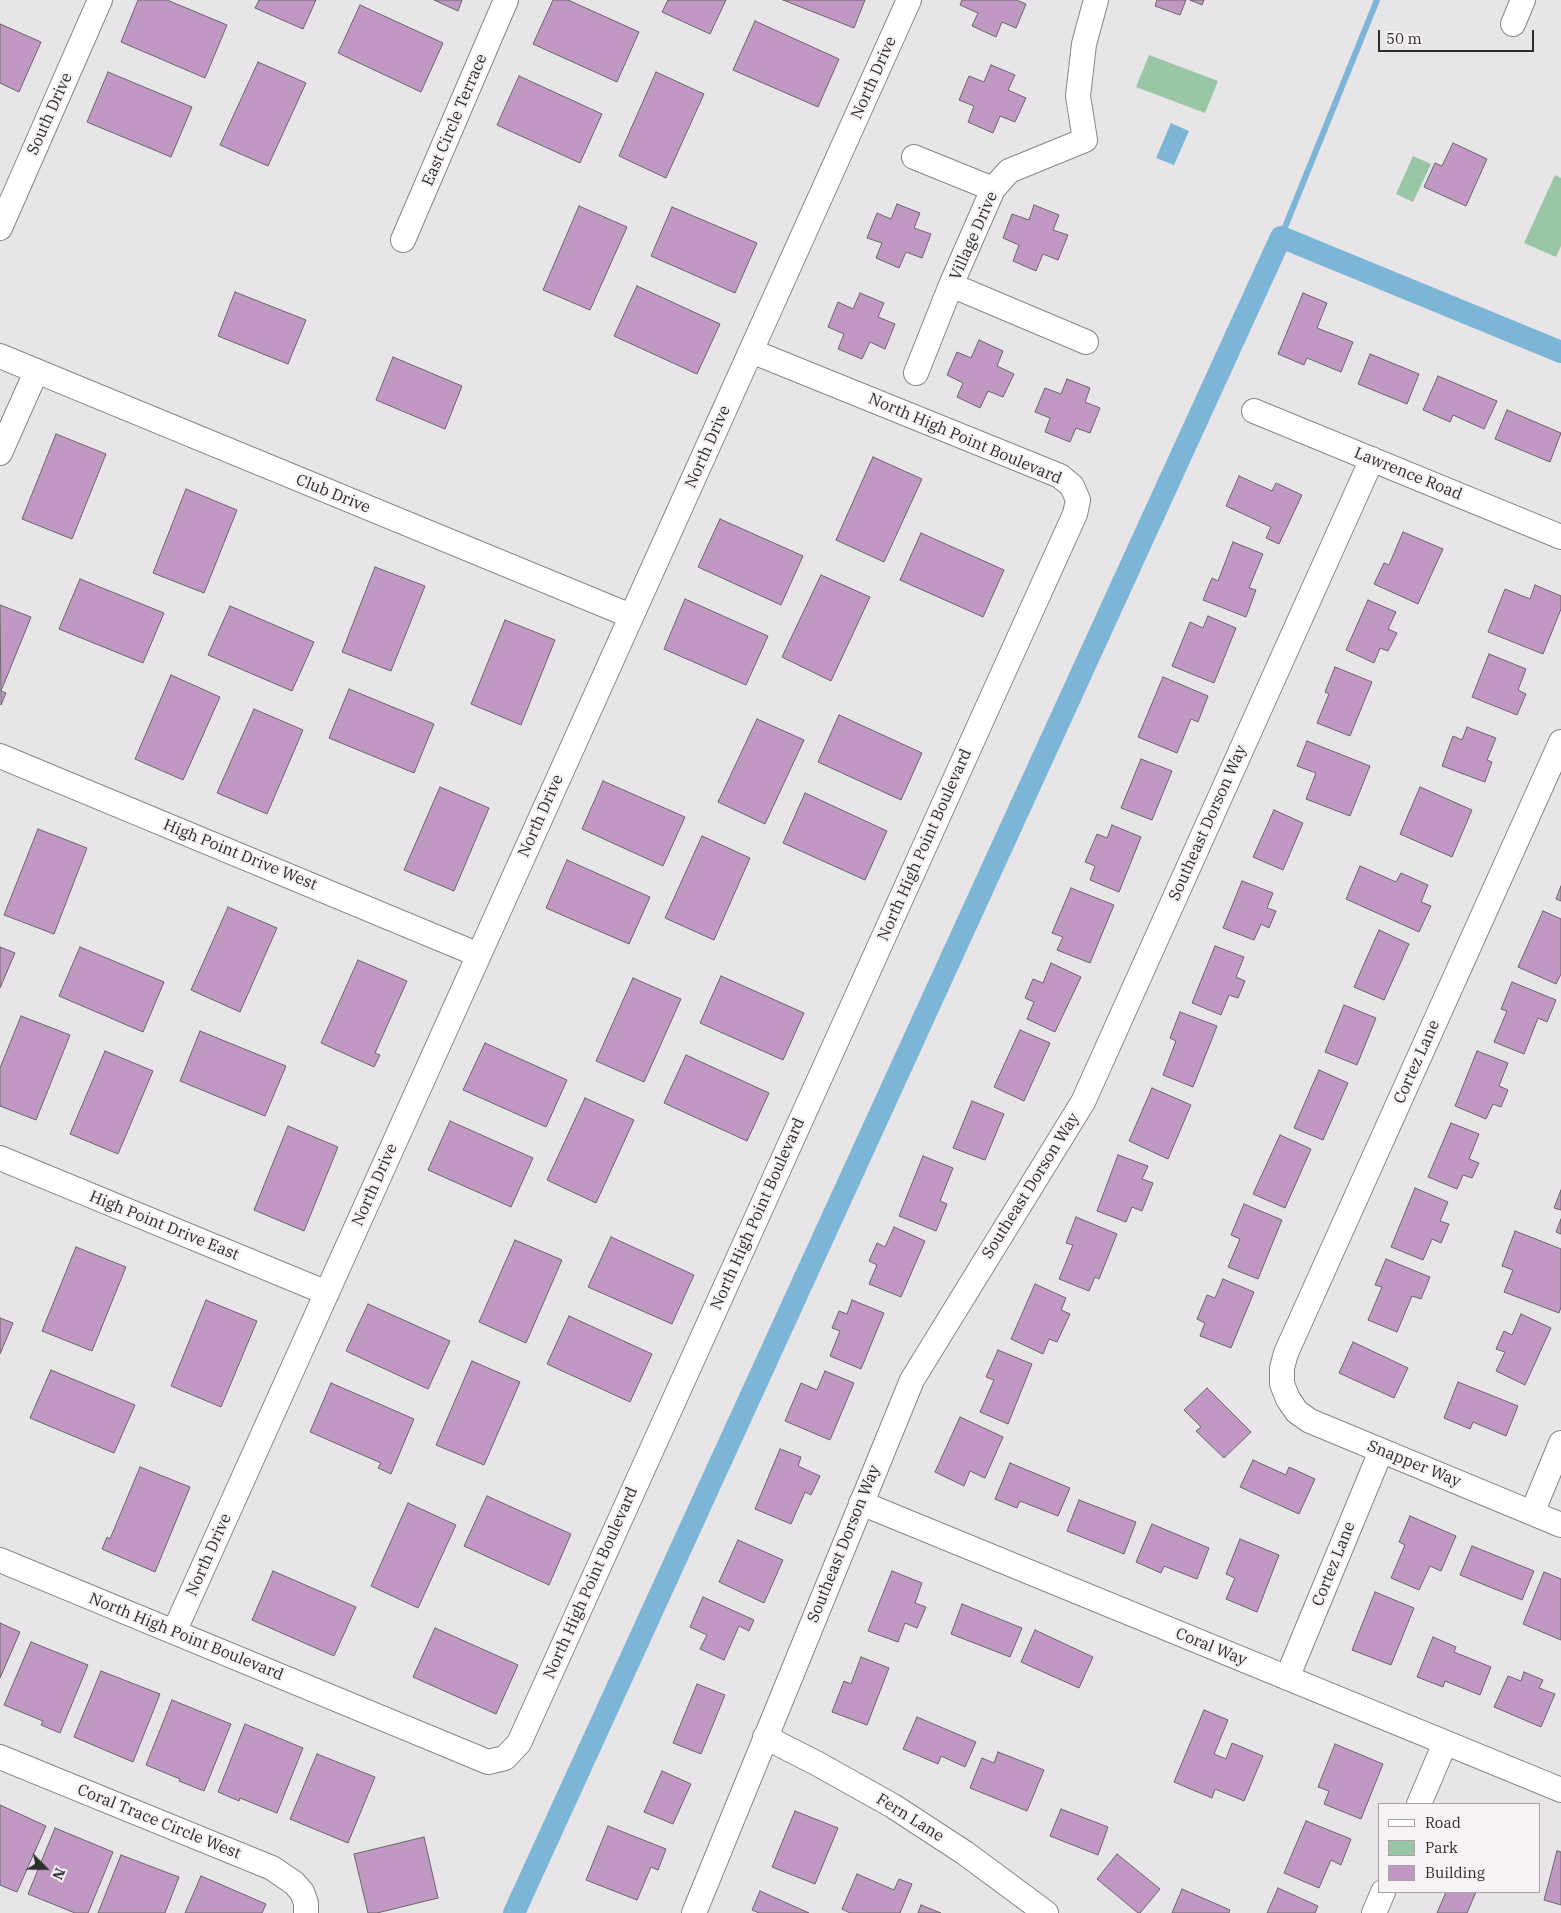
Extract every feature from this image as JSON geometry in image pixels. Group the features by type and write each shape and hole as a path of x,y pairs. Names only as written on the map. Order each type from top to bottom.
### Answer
{"street":[{"name":"South Drive","path":"0,228 100,0"},
{"name":"East Circle Terrace","path":"403,240 506,0"},
{"name":"North Drive","path":"174,1632 909,0"},
{"name":"Village Drive","path":"916,373 951,285 993,189 1009,171 1085,140 1078,96 1084,44 1096,0"},
{"path":"1513,24 1523,0"},
{"path":"914,157 993,189"},
{"path":"951,285 1086,342"},
{"name":"North High Point Boulevard","path":"0,1560 488,1762 505,1758 519,1743 1075,514 1078,500 1072,486 1060,476 751,351"},
{"path":"0,356 36,372 0,453"},
{"name":"Club Drive","path":"36,372 631,616"},
{"name":"Lawrence Road","path":"1254,411 1561,537"},
{"name":"Southeast Dorson Way","path":"694,1913 912,1380 1082,1102 1372,459"},
{"name":"Cortez Lane","path":"1282,1384 1282,1368 1286,1353 1561,742"},
{"name":"High Point Drive West","path":"0,756 479,955"},
{"name":"High Point Drive East","path":"0,1158 327,1293"},
{"name":"Snapper Way","path":"1282,1384 1288,1399 1297,1412 1310,1421 1561,1525"},
{"path":"1532,1513 1561,1443"},
{"name":"Cortez Lane","path":"1287,1678 1381,1451"},
{"name":"Coral Way","path":"861,1503 1561,1790"},
{"name":"Fern Lane","path":"765,1737 893,1806 965,1852 1046,1913"},
{"path":"1419,1803 1445,1742"},
{"name":"Coral Trace Circle West","path":"0,1757 272,1868 294,1883 302,1892 306,1908"},
{"path":"1374,1913 1382,1893"}],"green space":[{"path":"1149,55 1218,81 1205,113 1136,87"},
{"path":"1413,156 1431,164 1413,202 1396,194"},
{"path":"1555,175 1561,178 1561,246 1556,257 1524,243"}],"water":[{"path":"1171,123 1189,131 1174,165 1156,158"}],"building":[{"path":"138,0 167,0 227,25 205,78 121,42"},
{"path":"259,0 316,0 303,29 255,8"},
{"path":"434,0 462,0 458,11"},
{"path":"553,0 568,0 639,32 617,82 533,44"},
{"path":"668,0 726,0 710,34 662,12"},
{"path":"783,0 865,0 854,28"},
{"path":"962,0 1016,0 1026,4 1016,28 1002,22 996,37 972,26 978,13 960,5"},
{"path":"1157,0 1186,0 1180,15 1155,6"},
{"path":"1190,0 1204,0 1202,5"},
{"path":"360,5 443,43 421,92 338,53"},
{"path":"755,21 839,59 818,107 733,70"},
{"path":"0,24 41,42 19,92 0,83"},
{"path":"258,62 306,83 268,166 220,145"},
{"path":"991,65 1015,75 1008,90 1026,98 1015,122 1000,116 993,133 968,122 974,106 959,100 969,76 984,82"},
{"path":"108,72 192,107 171,157 87,122"},
{"path":"656,72 704,94 666,178 619,156"},
{"path":"519,76 602,114 580,163 497,125"},
{"path":"1453,143 1487,159 1466,206 1424,187 1435,163 1442,166"},
{"path":"897,204 920,213 914,228 931,234 922,258 906,252 899,268 876,258 882,243 867,238 877,213 891,219"},
{"path":"1034,205 1059,215 1053,230 1068,235 1058,260 1043,254 1036,271 1013,261 1019,245 1003,238 1012,214 1029,220"},
{"path":"579,206 627,227 590,310 543,290"},
{"path":"672,207 757,243 735,293 651,256"},
{"path":"637,286 720,324 697,374 614,336"},
{"path":"235,292 306,320 288,364 218,336"},
{"path":"860,293 884,303 878,317 895,324 885,349 870,342 862,359 838,349 844,334 828,327 838,302 853,309"},
{"path":"1303,293 1327,303 1317,328 1353,342 1341,372 1307,358 1304,365 1278,354"},
{"path":"979,340 1003,351 997,366 1014,374 1003,397 988,391 980,408 957,397 963,383 947,375 957,352 971,358"},
{"path":"1370,354 1419,374 1407,404 1358,384"},
{"path":"393,357 462,386 445,429 376,400"},
{"path":"1438,376 1497,401 1484,429 1453,415 1450,422 1423,410"},
{"path":"1067,379 1090,388 1085,402 1100,408 1090,433 1076,428 1070,442 1045,432 1050,418 1035,412 1045,388 1061,394"},
{"path":"1507,410 1561,433 1550,462 1495,439"},
{"path":"56,434 106,454 72,539 22,519"},
{"path":"873,457 922,479 884,562 836,540"},
{"path":"1239,476 1272,491 1276,483 1302,495 1279,544 1266,538 1271,527 1226,506"},
{"path":"186,489 237,510 204,593 153,573"},
{"path":"720,519 803,556 781,605 698,567"},
{"path":"1403,532 1443,549 1418,604 1374,584 1384,563 1389,565"},
{"path":"921,533 1004,570 983,617 900,580"},
{"path":"1233,542 1263,554 1249,588 1256,590 1246,617 1203,600 1212,578 1218,581"},
{"path":"375,567 425,586 391,671 342,652"},
{"path":"821,575 870,597 831,681 782,657"},
{"path":"80,579 164,613 143,663 59,629"},
{"path":"1535,585 1561,596 1561,609 1543,654 1488,632 1505,589 1530,599"},
{"path":"685,599 768,636 746,685 664,649"},
{"path":"1368,600 1396,612 1388,629 1397,633 1388,651 1380,648 1374,663 1346,650"},
{"path":"0,605 31,617 1,691 6,693 1,705"},
{"path":"230,606 314,642 292,691 208,655"},
{"path":"1208,616 1236,628 1214,683 1172,666 1190,622 1203,628"},
{"path":"505,620 555,640 521,725 471,704"},
{"path":"1489,654 1526,669 1518,690 1526,694 1517,715 1472,697"},
{"path":"1335,667 1372,682 1350,736 1317,723 1329,694 1325,692"},
{"path":"171,675 220,697 183,780 135,759"},
{"path":"1163,677 1208,696 1198,722 1191,719 1177,753 1138,737"},
{"path":"349,689 434,724 414,773 329,738"},
{"path":"254,709 303,730 267,814 217,793"},
{"path":"839,715 922,753 901,800 818,762"},
{"path":"757,719 804,740 765,824 718,802"},
{"path":"1467,727 1496,738 1487,760 1492,762 1485,782 1442,766 1453,736 1462,740"},
{"path":"1307,741 1370,766 1350,816 1306,799 1316,773 1297,766"},
{"path":"1141,759 1172,771 1152,820 1121,808"},
{"path":"603,781 685,817 663,866 582,829"},
{"path":"440,787 489,808 454,891 404,870"},
{"path":"1420,787 1472,810 1452,857 1400,834"},
{"path":"805,793 887,831 865,880 783,843"},
{"path":"1274,810 1303,823 1283,870 1253,857"},
{"path":"1112,825 1141,837 1119,892 1090,880 1095,866 1085,862 1097,834 1107,838"},
{"path":"38,829 87,848 54,934 4,915"},
{"path":"702,836 750,858 714,940 665,918"},
{"path":"567,860 650,897 629,944 546,908"},
{"path":"1360,866 1396,882 1401,873 1428,885 1421,902 1431,906 1419,932 1346,899"},
{"path":"1242,881 1273,893 1267,908 1276,911 1269,928 1261,924 1254,940 1223,928"},
{"path":"1561,886 1561,901 1556,899"},
{"path":"1071,888 1114,905 1090,963 1057,950 1063,937 1052,933"},
{"path":"228,907 277,928 240,1012 191,990"},
{"path":"1543,911 1561,919 1561,974 1556,984 1518,967"},
{"path":"1379,930 1409,944 1384,1000 1354,987"},
{"path":"1215,946 1244,957 1236,977 1245,981 1238,998 1229,995 1221,1015 1192,1003"},
{"path":"0,947 15,953 0,988"},
{"path":"80,947 164,982 143,1032 59,996"},
{"path":"358,960 407,981 375,1053 380,1055 374,1067 321,1043"},
{"path":"1051,963 1081,977 1055,1032 1027,1019 1034,1002 1025,998 1033,979 1043,983"},
{"path":"721,976 804,1013 783,1060 700,1023"},
{"path":"633,978 681,999 644,1082 596,1061"},
{"path":"1512,982 1556,1000 1547,1022 1538,1018 1524,1054 1494,1042 1507,1011 1501,1009"},
{"path":"1344,1005 1376,1018 1357,1065 1325,1052"},
{"path":"1180,1012 1217,1026 1193,1087 1163,1075 1176,1041 1170,1038"},
{"path":"21,1016 70,1035 36,1120 0,1106 0,1068"},
{"path":"1020,1030 1050,1043 1024,1101 994,1087"},
{"path":"200,1031 286,1066 265,1116 180,1081"},
{"path":"485,1043 567,1080 546,1127 463,1090"},
{"path":"105,1051 153,1071 118,1154 70,1134"},
{"path":"1477,1051 1508,1063 1499,1086 1508,1090 1501,1107 1493,1104 1486,1119 1455,1106"},
{"path":"686,1055 769,1093 747,1141 664,1103"},
{"path":"1319,1070 1348,1083 1323,1140 1294,1128"},
{"path":"1152,1088 1191,1105 1168,1159 1129,1141"},
{"path":"585,1098 634,1120 596,1203 547,1180"},
{"path":"972,1101 1004,1114 985,1160 953,1148"},
{"path":"450,1121 533,1158 511,1207 428,1170"},
{"path":"1451,1123 1479,1134 1469,1159 1479,1163 1472,1178 1463,1175 1457,1189 1428,1177"},
{"path":"288,1126 338,1147 304,1231 254,1210"},
{"path":"1280,1135 1311,1149 1285,1208 1253,1194"},
{"path":"1118,1155 1148,1166 1142,1179 1153,1183 1142,1211 1132,1207 1126,1222 1097,1211"},
{"path":"923,1156 953,1168 940,1201 947,1204 936,1231 899,1216"},
{"path":"1415,1188 1448,1202 1440,1221 1449,1224 1441,1243 1432,1239 1423,1260 1391,1247"},
{"path":"1561,1190 1561,1210 1554,1208"},
{"path":"1244,1204 1282,1220 1258,1279 1228,1267 1240,1239 1231,1235"},
{"path":"1076,1217 1117,1234 1099,1279 1095,1277 1089,1291 1059,1279 1073,1245 1066,1243"},
{"path":"1561,1219 1561,1234 1556,1232"},
{"path":"894,1227 925,1241 901,1297 869,1284 877,1265 869,1261 877,1243 885,1247"},
{"path":"1515,1231 1561,1249 1561,1307 1559,1313 1504,1292 1513,1270 1502,1266"},
{"path":"611,1237 694,1275 672,1324 588,1287"},
{"path":"515,1240 562,1260 526,1343 479,1322"},
{"path":"76,1247 126,1267 92,1351 42,1331"},
{"path":"1386,1259 1430,1277 1421,1299 1412,1296 1397,1332 1368,1320 1382,1287 1375,1285"},
{"path":"1223,1279 1254,1292 1231,1348 1200,1336 1205,1323 1197,1319 1207,1295 1215,1298"},
{"path":"1035,1284 1066,1298 1061,1310 1070,1314 1057,1342 1049,1339 1043,1354 1011,1339"},
{"path":"206,1300 257,1321 221,1407 171,1386"},
{"path":"852,1300 884,1313 861,1369 830,1356 840,1331 832,1328 839,1311 847,1314"},
{"path":"368,1304 450,1341 428,1389 346,1351"},
{"path":"1521,1314 1551,1328 1525,1385 1496,1371 1505,1352 1496,1349 1504,1331 1512,1335"},
{"path":"569,1316 652,1354 630,1402 547,1364"},
{"path":"0,1318 13,1323 0,1354"},
{"path":"1353,1342 1408,1368 1394,1398 1339,1373"},
{"path":"998,1350 1032,1364 1008,1424 980,1412 994,1380 986,1377"},
{"path":"472,1361 520,1382 484,1465 436,1445"},
{"path":"51,1370 135,1405 114,1453 30,1418"},
{"path":"825,1371 854,1383 830,1440 785,1421 801,1383 817,1390"},
{"path":"1458,1382 1518,1406 1506,1436 1473,1422 1470,1429 1444,1418"},
{"path":"331,1383 414,1419 391,1474 378,1468 381,1463 310,1432"},
{"path":"1207,1388 1251,1432 1224,1458 1196,1431 1201,1427 1184,1410"},
{"path":"960,1417 1003,1437 985,1478 970,1471 964,1486 935,1472"},
{"path":"780,1449 801,1457 798,1466 820,1476 811,1495 805,1492 791,1524 755,1509"},
{"path":"1253,1460 1286,1475 1289,1467 1315,1479 1299,1514 1240,1487"},
{"path":"1010,1463 1070,1488 1058,1516 1020,1501 1017,1508 995,1499"},
{"path":"140,1467 190,1487 155,1572 102,1549 107,1537 110,1539"},
{"path":"487,1496 571,1534 549,1585 464,1546"},
{"path":"1079,1500 1136,1522 1124,1554 1067,1531"},
{"path":"408,1503 456,1525 418,1608 371,1586"},
{"path":"1410,1516 1456,1536 1441,1571 1430,1566 1419,1590 1391,1578 1405,1545 1399,1542"},
{"path":"1152,1524 1209,1548 1197,1579 1164,1566 1161,1573 1136,1562"},
{"path":"1240,1539 1279,1555 1257,1612 1226,1599 1235,1578 1226,1574"},
{"path":"738,1540 783,1560 764,1603 719,1582"},
{"path":"1472,1546 1534,1571 1522,1600 1460,1575"},
{"path":"273,1571 356,1607 334,1656 252,1620"},
{"path":"892,1571 922,1583 915,1603 926,1607 917,1628 905,1623 898,1642 868,1631"},
{"path":"1544,1572 1561,1579 1561,1640 1523,1624"},
{"path":"1375,1592 1414,1608 1391,1665 1352,1650"},
{"path":"703,1597 754,1620 749,1631 739,1626 724,1660 700,1649 707,1635 690,1627"},
{"path":"962,1604 1022,1628 1010,1657 951,1634"},
{"path":"0,1623 20,1632 0,1678"},
{"path":"435,1628 518,1665 496,1714 413,1677"},
{"path":"1035,1630 1093,1657 1079,1688 1021,1662"},
{"path":"1433,1637 1456,1647 1454,1652 1491,1667 1480,1695 1445,1681 1443,1687 1417,1677"},
{"path":"31,1642 88,1665 60,1733 41,1725 43,1721 4,1705"},
{"path":"861,1657 889,1668 867,1725 832,1712 844,1681 851,1684"},
{"path":"101,1671 160,1694 133,1762 74,1737"},
{"path":"1524,1672 1543,1680 1539,1688 1555,1694 1541,1727 1494,1707 1508,1676 1521,1681"},
{"path":"697,1684 725,1695 701,1754 673,1743"},
{"path":"172,1700 231,1724 204,1791 146,1765"},
{"path":"1204,1710 1228,1720 1214,1754 1226,1759 1232,1743 1263,1756 1244,1801 1215,1789 1212,1798 1174,1782"},
{"path":"917,1717 976,1742 965,1767 941,1756 938,1764 903,1749"},
{"path":"245,1724 303,1748 277,1813 240,1798 239,1801 218,1792"},
{"path":"1335,1744 1383,1764 1361,1819 1324,1804 1329,1791 1318,1787"},
{"path":"998,1752 1044,1770 1027,1811 970,1788 982,1758 994,1763"},
{"path":"317,1754 375,1777 348,1843 290,1819"},
{"path":"662,1771 691,1784 673,1824 644,1812"},
{"path":"0,1805 46,1826 17,1892 0,1885"},
{"path":"1061,1809 1108,1827 1098,1855 1050,1836"},
{"path":"795,1811 838,1828 815,1884 772,1867"},
{"path":"1306,1821 1351,1839 1341,1865 1331,1860 1319,1888 1284,1873"},
{"path":"608,1826 666,1849 658,1870 651,1867 637,1900 586,1880"},
{"path":"55,1828 113,1852 88,1913 75,1913 28,1894"},
{"path":"424,1837 438,1898 377,1913 368,1913 354,1854"},
{"path":"1557,1851 1561,1852 1561,1905 1544,1900"},
{"path":"1117,1854 1160,1889 1140,1913 1097,1879"},
{"path":"121,1855 179,1877 165,1913 98,1913"},
{"path":"857,1874 894,1890 899,1879 912,1884 900,1913 850,1913 842,1909"},
{"path":"201,1876 266,1904 262,1913 185,1913"},
{"path":"1278,1888 1318,1906 1315,1913 1267,1913"},
{"path":"1182,1889 1230,1910 1229,1913 1172,1913"},
{"path":"760,1891 809,1913 759,1913 752,1910"},
{"path":"1446,1893 1476,1893 1467,1913 1437,1913"},
{"path":"921,1905 941,1913 918,1913"}],"waterway":[{"path":"1281,237 1377,0"},
{"path":"514,1913 1281,237 1561,352"}]}
